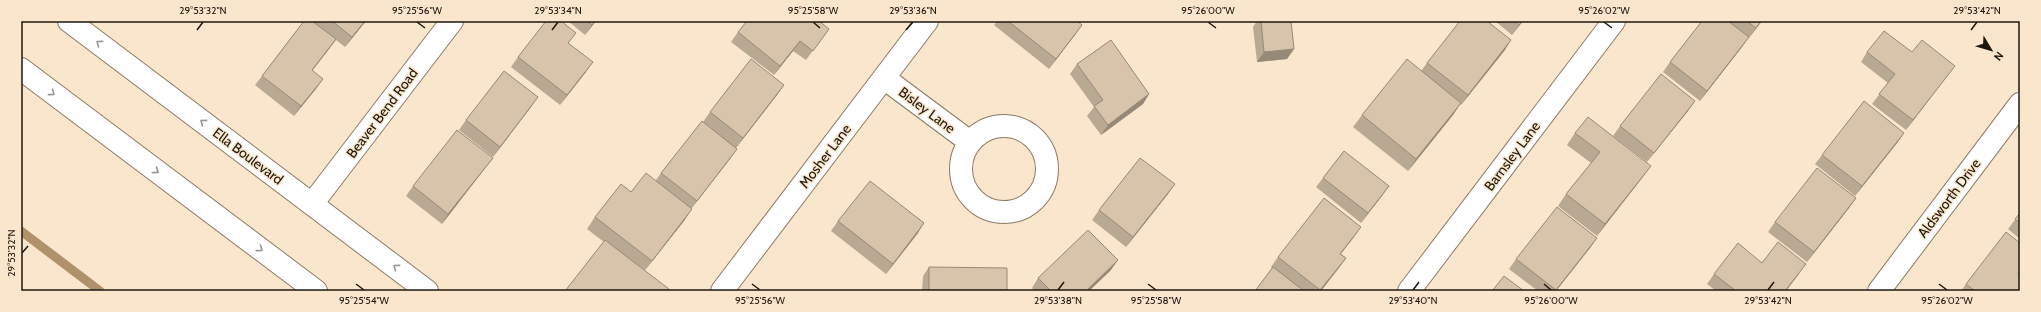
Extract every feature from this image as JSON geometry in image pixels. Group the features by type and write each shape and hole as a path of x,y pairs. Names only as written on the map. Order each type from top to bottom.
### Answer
{"street":[{"name":"Ella Boulevard","path":"69,21 427,291"},
{"name":"Beaver Bend Road","path":"312,204 452,21"},
{"name":"Mosher Lane","path":"722,291 927,21"},
{"name":"Barnsley Lane","path":"1409,291 1614,21"},
{"path":"21,69 316,291"},
{"name":"Bisley Lane","path":"884,78 970,142"},
{"name":"Aldsworth Drive","path":"1879,291 2020,104"}],"building":[{"path":"304,21 312,21 336,39 312,70 323,79 301,106 262,76"},
{"path":"332,21 365,21 352,37"},
{"path":"546,21 561,21 576,33 568,43 593,62 567,95 518,57"},
{"path":"587,21 595,21 592,25"},
{"path":"747,21 819,21 829,29 813,51 800,41 780,66 738,32"},
{"path":"1008,21 1077,21 1082,25 1056,59"},
{"path":"1261,21 1291,21 1294,49 1264,52"},
{"path":"1460,21 1487,21 1511,40 1468,95 1427,63"},
{"path":"1514,21 1522,21 1519,25"},
{"path":"1702,21 1728,21 1749,37 1707,91 1670,62"},
{"path":"1747,21 1761,21 1756,28"},
{"path":"1884,31 1912,52 1922,40 1955,66 1913,120 1879,94 1895,74 1867,52"},
{"path":"1111,40 1149,94 1108,125 1094,106 1103,100 1077,64"},
{"path":"751,59 784,85 743,138 710,112"},
{"path":"1407,59 1461,103 1416,159 1362,115"},
{"path":"504,71 538,97 500,147 466,120"},
{"path":"1661,74 1695,101 1654,153 1620,126"},
{"path":"1864,101 1904,133 1862,186 1822,155"},
{"path":"1588,117 1651,166 1605,224 1566,194 1600,152 1575,133"},
{"path":"702,121 737,149 697,201 661,173"},
{"path":"457,130 493,158 448,214 413,186"},
{"path":"1344,151 1389,186 1368,213 1323,178"},
{"path":"1140,158 1175,184 1133,237 1099,210"},
{"path":"1817,168 1856,198 1814,252 1775,222"},
{"path":"646,173 692,209 652,261 595,217 621,184 631,192"},
{"path":"870,181 924,223 893,264 838,221"},
{"path":"1324,198 1361,227 1340,254 1346,258 1320,290 1278,257"},
{"path":"1557,207 1597,238 1556,290 1516,259"},
{"path":"2020,213 2020,223 2015,219"},
{"path":"1088,230 1118,260 1086,291 1051,291 1038,278"},
{"path":"2006,232 2020,243 2020,270 2018,273 2020,274 2020,291 1975,291 1966,284"},
{"path":"605,240 669,289 668,291 565,291"},
{"path":"1778,242 1806,264 1785,291 1736,291 1714,274 1738,243 1762,263"},
{"path":"929,267 1007,268 1007,291 929,291"},
{"path":"1273,267 1304,291 1255,291"},
{"path":"1504,276 1524,291 1492,291"}],"waterway":[{"path":"21,231 100,291"}]}
